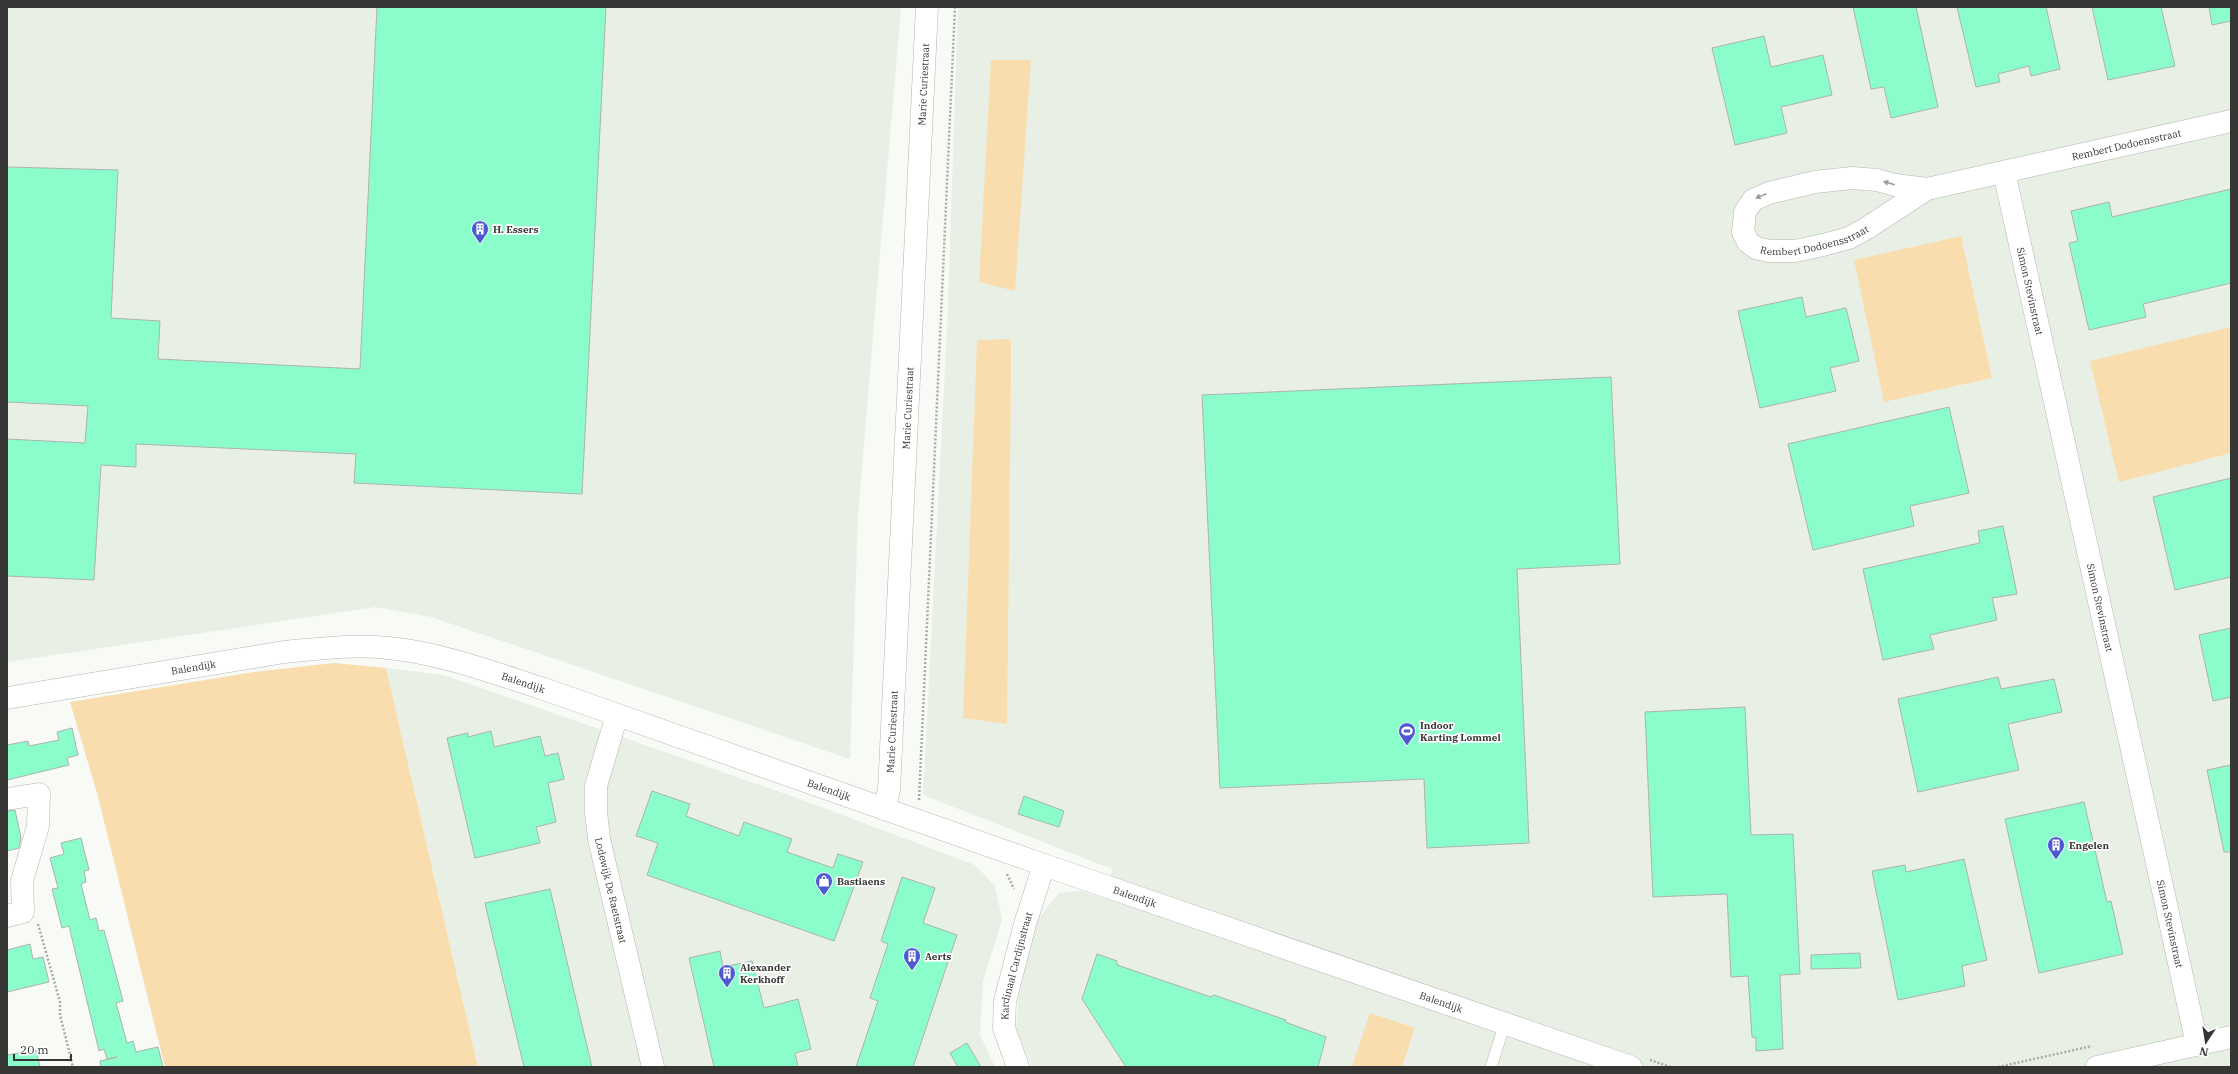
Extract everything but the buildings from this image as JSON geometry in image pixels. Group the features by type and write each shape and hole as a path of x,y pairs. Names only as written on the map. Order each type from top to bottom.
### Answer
{"street":[{"name":"Marie Curiestraat","path":"884,809 889,790 890,774 927,7"},
{"name":"Rembert Dodoensstraat","path":"1927,189 1849,238 1795,251 1769,251 1756,248 1748,242 1743,232 1745,212 1753,200 1769,193 1799,186 1852,178 1877,180 1896,185 1927,189 2231,121"},
{"name":"Simon Stevinstraat","path":"2004,172 2197,1044"},
{"name":"Balendijk","path":"7,698 284,652 356,646 387,648 459,661 815,783 884,809 1044,865 1631,1067"},
{"name":"Lodewijk De Raetstraat","path":"617,715 596,786 596,812 601,847 653,1067"},
{"path":"7,799 39,794 38,826 22,881 15,914"},
{"name":"Kardinaal Cardijnstraat","path":"1018,1067 1004,1028 1005,1001 1025,924 1044,865"},
{"path":"2097,1067 2231,1037"}],"lane":[{"path":"1491,1067 1505,1023"}],"path":[{"path":"919,800 955,7"},
{"path":"15,914 38,924 60,1002 60,1015 73,1067"}],"shaded area":[{"path":"7,7 901,7 858,514 850,759 431,617 376,607 7,662"},
{"path":"2231,7 2231,1067 1032,1067 1016,1031 1020,966 1036,921 1059,893 1082,891 1105,899 1112,869 923,795 947,329 958,8"},
{"path":"991,60 1031,60 1015,291 979,282"},
{"path":"1961,236 1992,378 1884,402 1854,260"},
{"path":"2231,327 2231,453 2119,482 2090,361"},
{"path":"1011,339 1007,724 963,718 977,340"},
{"path":"334,663 386,668 478,1067 165,1067 97,793 70,702 254,672"},
{"path":"386,668 444,675 797,798 975,865 995,886 1002,920 983,981 980,1035 995,1067 478,1067"},
{"path":"1370,1013 1415,1028 1402,1067 1352,1067"}],"place":[{"name":"H. Essers","path":"480,244"},
{"name":"Indoor Karting Lommel","path":"1407,746"},
{"name":"Engelen","path":"2056,860"},
{"name":"Bastiaens","path":"824,896"},
{"name":"Aerts","path":"912,971"},
{"name":"Alexander Kerkhoff","path":"727,988"}]}
